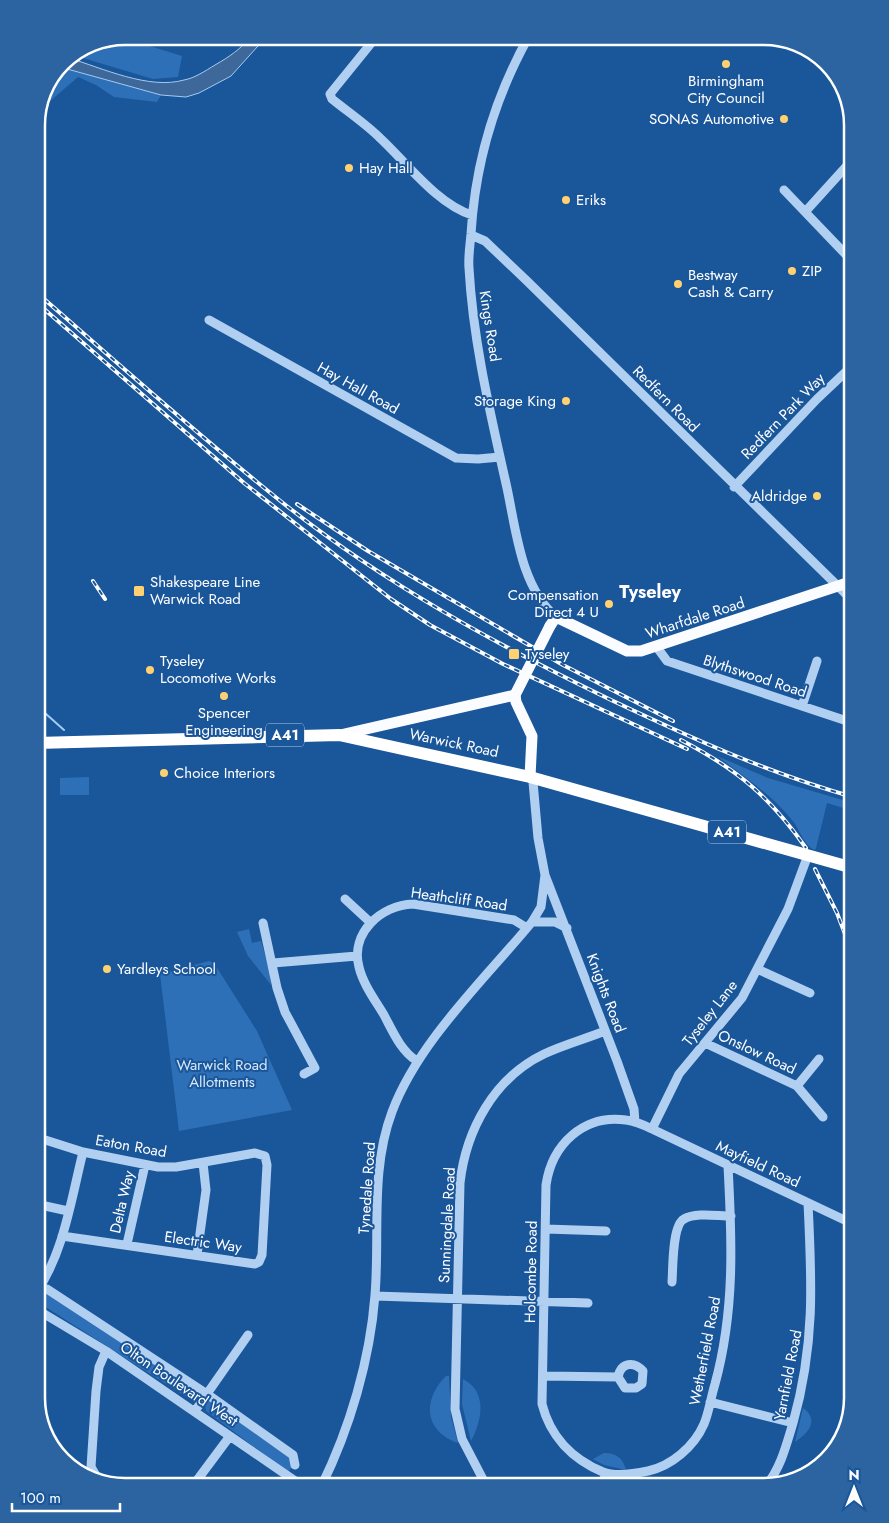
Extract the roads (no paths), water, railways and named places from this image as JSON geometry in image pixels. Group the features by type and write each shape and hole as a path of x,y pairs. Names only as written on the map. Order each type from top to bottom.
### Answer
{"highway":[{"name":"Warwick Road","path":"45,743 339,735 530,777 844,865"}],"main road":[{"name":"Wharfdale Road","path":"553,621 627,651 641,651 844,585"},
{"path":"530,777 532,736 516,702 515,695 553,621"},
{"path":"339,735 515,695"},
{"path":"371,742 374,732 388,724"}],"street":[{"path":"370,45 330,94 332,100 378,136 454,208 472,215"},
{"name":"Kings Road","path":"525,45 499,104 487,137 478,173 468,266 472,306 500,457 530,579 537,596 553,621"},
{"path":"805,212 844,169"},
{"path":"784,190 844,253"},
{"name":"Redfern Road","path":"471,235 485,241 526,280 734,487 844,593"},
{"name":"Hay Hall Road","path":"209,320 456,458 500,457"},
{"name":"Redfern Park Way","path":"734,487 817,399 844,374"},
{"name":"Blythswood Road","path":"656,646 667,661 844,721"},
{"path":"802,706 817,661"},
{"name":"Knights Road","path":"530,777 533,782 538,838 545,874 631,1099 635,1122"},
{"name":"Tyseley Lane","path":"652,1129 679,1074 742,998 788,908 805,868 808,855"},
{"name":"Knights Road","path":"529,925 541,907 545,874"},
{"path":"345,899 371,923"},
{"name":"Heathcliff Road","path":"357,956 361,940 371,923 387,909 399,904 413,904 514,920 529,925"},
{"path":"529,925 555,922 566,928"},
{"path":"263,923 277,988 285,1012 315,1068 304,1074"},
{"name":"Tynedale Road","path":"327,1478 355,1400 369,1337 375,1296 380,1162 392,1110 417,1061 529,925"},
{"path":"273,963 357,956 361,974 394,1035 404,1050 417,1061"},
{"path":"757,969 810,993"},
{"name":"Sunningdale Road","path":"481,1478 462,1439 455,1408 457,1300 464,1154 478,1119 496,1092 525,1065 546,1053 605,1031"},
{"name":"Onslow Road","path":"705,1043 797,1086 823,1117"},
{"name":"Onslow Road","path":"797,1086 819,1059"},
{"name":"Holcombe Road","path":"606,1473 574,1455 560,1442 551,1428 542,1404 548,1174 554,1156 562,1145 573,1134 593,1123 621,1120 635,1122 652,1129"},
{"name":"Mayfield Road","path":"652,1129 844,1220"},
{"path":"45,1140 83,1152"},
{"name":"Eaton Road","path":"45,1279 51,1270 62,1236 83,1152 145,1165 176,1167 256,1152 262,1153"},
{"name":"Electric Way","path":"62,1236 255,1264 262,1260 267,1165 262,1153"},
{"path":"197,1256 206,1190 203,1163"},
{"name":"Delta Way","path":"127,1244 145,1165"},
{"name":"Wetherfield Road","path":"606,1473 628,1474 645,1472 664,1466 676,1458 696,1438 704,1424 723,1348 731,1296 731,1216 728,1166"},
{"name":"Yarnfield Road","path":"771,1477 780,1463 793,1423 808,1360 811,1332 812,1279 808,1203"},
{"path":"45,1206 68,1211"},
{"path":"672,1282 678,1224 691,1216 731,1216"},
{"path":"546,1228 606,1231"},
{"path":"47,1289 207,1394 293,1455 294,1466"},
{"path":"375,1296 588,1303"},
{"name":"Olton Boulevard West","path":"45,1314 106,1351 289,1478"},
{"path":"195,1411 248,1335"},
{"path":"93,1471 96,1391 99,1366 106,1351"},
{"path":"544,1376 618,1377"},
{"path":"710,1402 793,1423"},
{"path":"199,1478 230,1436"},
{"path":"604,1478 606,1473"}],"waterway":[{"path":"45,713 64,730"}],"railway":[{"path":"45,300 192,428 288,507 364,562 443,612 525,657 639,713 790,777 844,794"},
{"path":"45,310 244,483 391,599 430,625 503,664 687,749"},
{"path":"297,504 368,551 563,665 673,721"},
{"path":"93,581 105,599"},
{"path":"681,740 719,762 751,786 779,813 806,848"},
{"path":"815,869 844,931"}],"place":[{"name":"Birmingham City Council","path":"726,64"},
{"name":"SONAS Automotive","path":"784,119"},
{"name":"Hay Hall","path":"349,168"},
{"name":"Eriks","path":"566,200"},
{"name":"ZIP","path":"792,271"},
{"name":"Bestway Cash & Carry","path":"678,284"},
{"name":"Storage King","path":"566,401"},
{"name":"Aldridge","path":"817,496"},
{"name":"Shakespeare Line Warwick Road","path":"139,591"},
{"name":"Compensation Direct 4 U","path":"609,604"},
{"name":"Tyseley","path":"514,654"},
{"name":"Tyseley Locomotive Works","path":"150,670"},
{"name":"Spencer Engineering","path":"224,696"},
{"name":"Choice Interiors","path":"164,773"},
{"name":"Yardleys School","path":"107,969"}],"district":[{"name":"Tyseley","path":"650,592"}],"park label":[{"name":"Warwick Road Allotments","path":"222,1074"}]}
